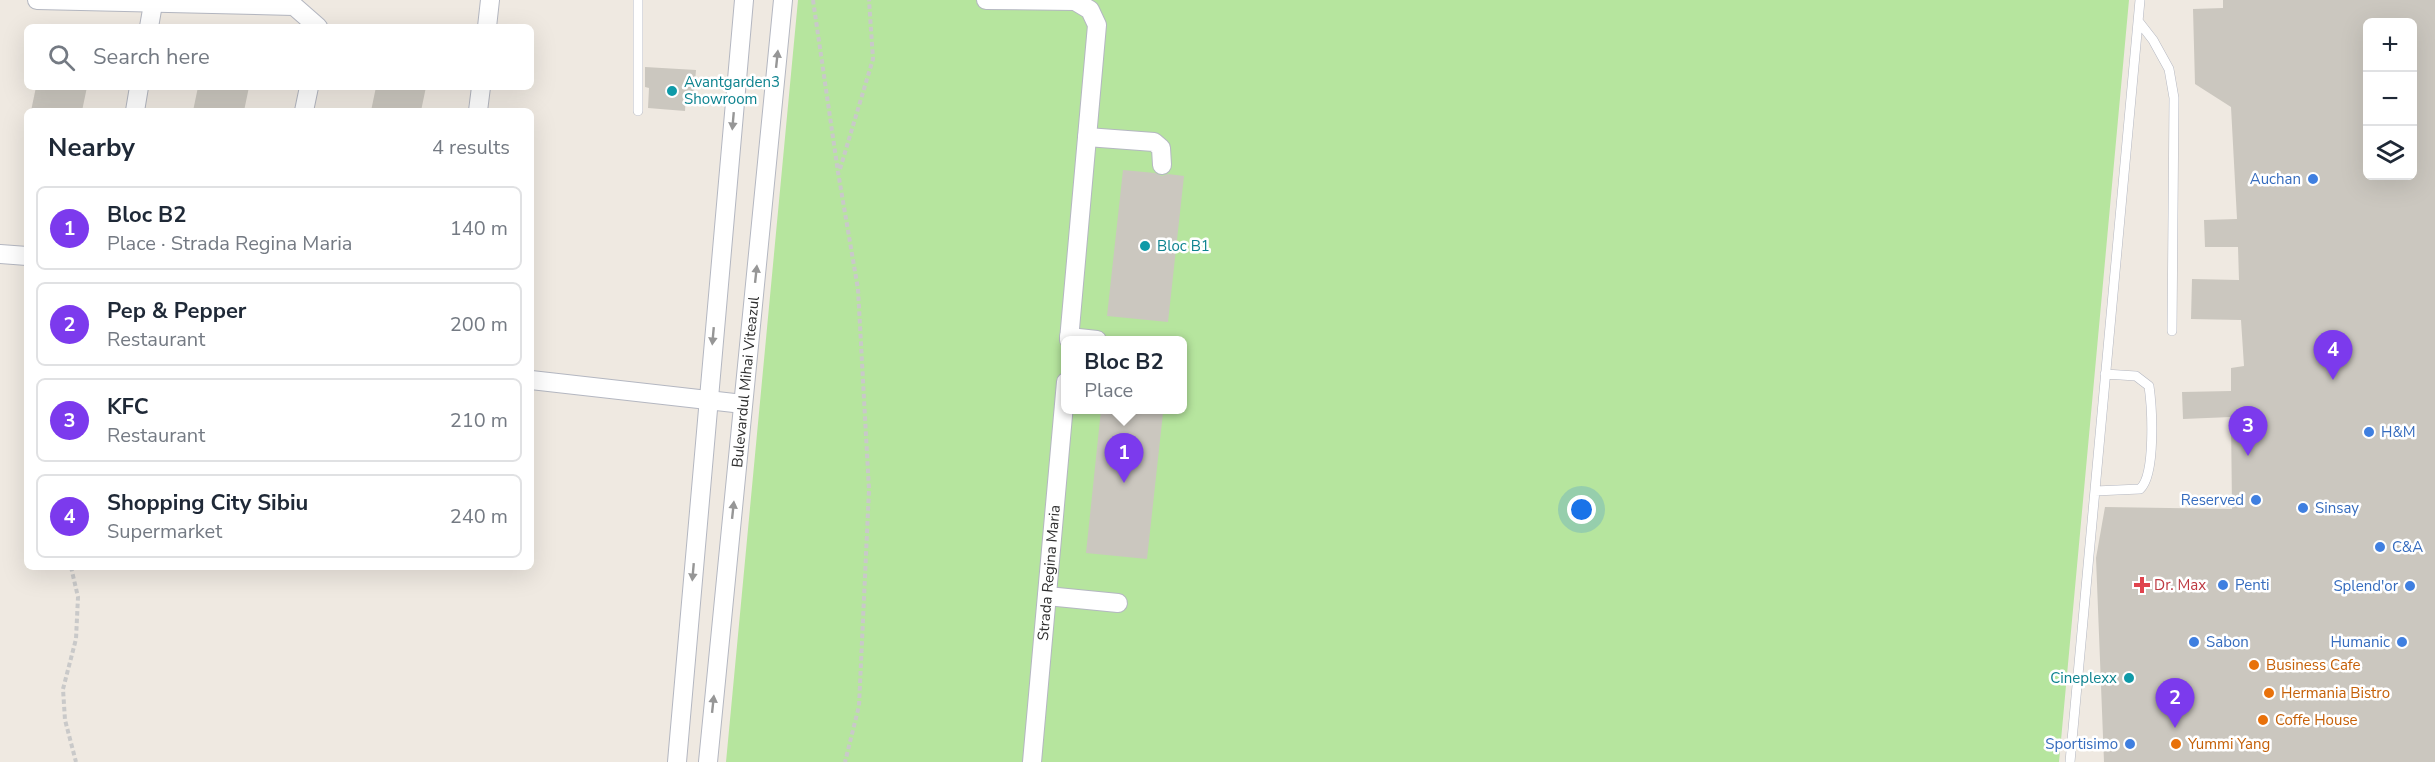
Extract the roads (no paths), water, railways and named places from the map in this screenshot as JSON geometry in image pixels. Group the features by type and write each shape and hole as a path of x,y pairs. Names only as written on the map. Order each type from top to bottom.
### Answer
{"street":[{"path":"37,0 294,6 315,24"},
{"path":"487,24 490,0"},
{"path":"677,762 707,400 744,0"},
{"name":"Bulevardul Mihai Viteazul","path":"708,762 783,0"},
{"path":"986,0 1075,1 1090,10 1097,25 1069,336"},
{"path":"150,24 153,4"},
{"path":"136,108 138,90"},
{"path":"305,108 308,90"},
{"path":"478,108 481,90"},
{"path":"1087,137 1154,142 1161,148 1162,165"},
{"path":"0,254 24,256"},
{"path":"534,380 743,404"},
{"name":"Strada Regina Maria","path":"1032,762 1063,414"},
{"path":"1047,596 1118,603"}],"lane":[{"path":"638,0 638,111"},
{"path":"2070,762 2140,0"},
{"path":"2139,22 2153,40 2169,69 2174,98 2172,331"},
{"path":"2095,490 2140,489 2145,484 2149,473 2152,409 2149,386 2136,376 2105,374"}],"place":[{"name":"Avantgarden3 Showroom","path":"672,91"},
{"name":"Auchan","path":"2313,179"},
{"name":"Bloc B1","path":"1145,246"},
{"name":"Shopping City Sibiu","path":"2333,380"},
{"name":"H&M","path":"2369,432"},
{"name":"KFC","path":"2248,456"},
{"name":"Bloc B2","path":"1124,483"},
{"name":"Reserved","path":"2256,500"},
{"name":"Sinsay","path":"2303,508"},
{"name":"C&A","path":"2380,547"},
{"name":"Dr. Max","path":"2142,585"},
{"name":"Penti","path":"2223,585"},
{"name":"Splend'or","path":"2410,586"},
{"name":"Sabon","path":"2194,642"},
{"name":"Humanic","path":"2402,642"},
{"name":"Business Cafe","path":"2254,665"},
{"name":"Cineplexx","path":"2129,678"},
{"name":"Hermania Bistro","path":"2269,693"},
{"name":"Coffe House","path":"2263,720"},
{"name":"Pep & Pepper","path":"2175,728"},
{"name":"Sportisimo","path":"2130,744"},
{"name":"Yummi Yang","path":"2176,744"}]}
